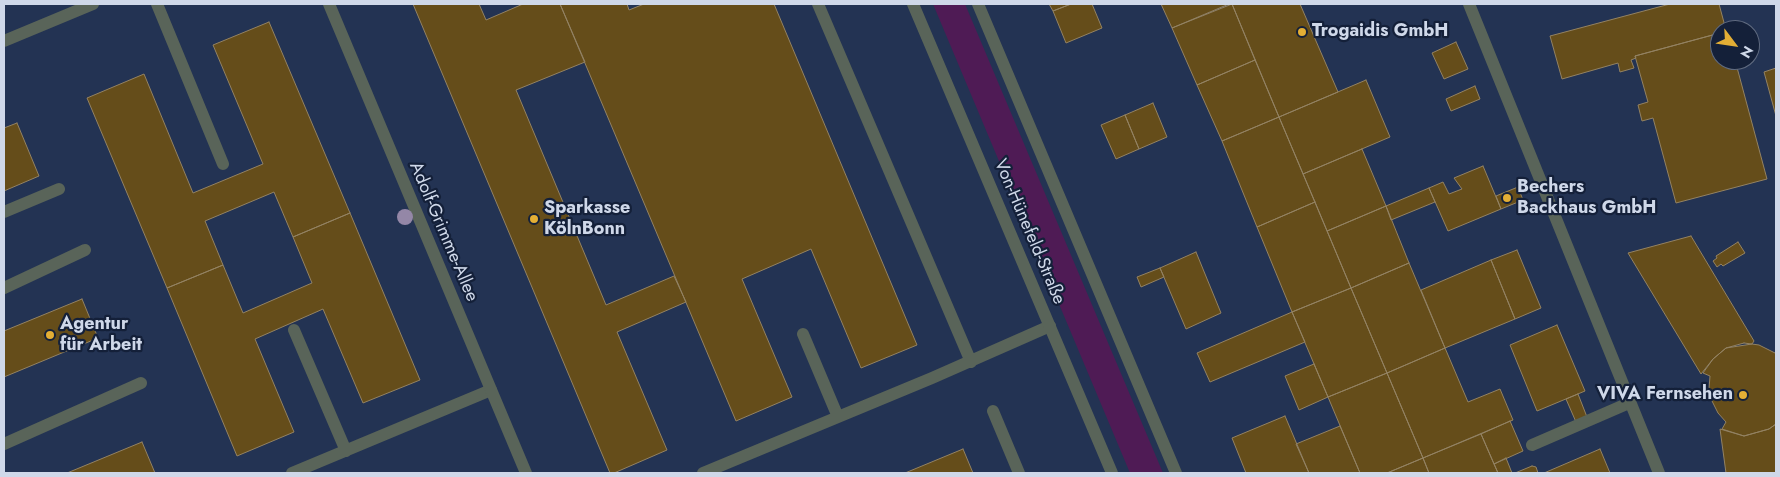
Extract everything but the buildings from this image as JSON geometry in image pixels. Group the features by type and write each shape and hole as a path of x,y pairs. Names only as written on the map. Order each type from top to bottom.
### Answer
{"street":[{"path":"4,41 93,4"},
{"path":"157,4 223,164"},
{"name":"Adolf-Grimme-Allee","path":"329,4 526,473"},
{"path":"818,4 971,362"},
{"name":"Von-Hünefeld-Straße","path":"913,4 1112,473"},
{"path":"978,4 1176,473"},
{"path":"1468,4 1659,473"},
{"path":"4,212 59,189"},
{"path":"4,288 85,250"},
{"path":"703,473 971,362 1050,326"},
{"path":"294,330 346,451"},
{"path":"803,334 838,417"},
{"path":"4,444 141,383"},
{"path":"292,473 491,390"},
{"path":"1532,445 1629,403"},
{"path":"993,411 1019,473"}],"shaded area":[{"path":"4,4 1776,4 1776,473 4,473"},
{"path":"933,4 965,4 1163,473 1130,473"}],"place":[{"name":"Trogaidis GmbH","path":"1302,32"},
{"name":"Bechers Backhaus GmbH","path":"1507,198"},
{"name":"Sparkasse KölnBonn","path":"534,219"},
{"name":"Agentur für Arbeit","path":"50,335"},
{"name":"VIVA Fernsehen","path":"1743,395"}]}
